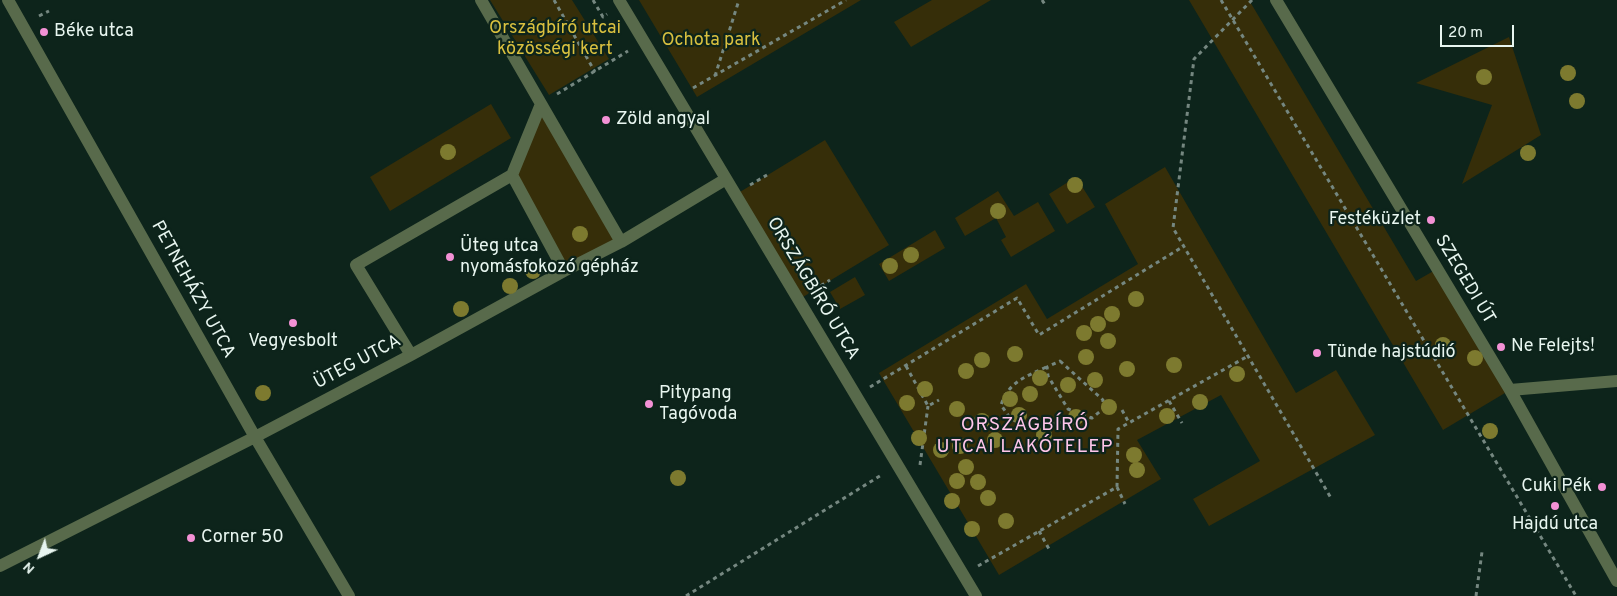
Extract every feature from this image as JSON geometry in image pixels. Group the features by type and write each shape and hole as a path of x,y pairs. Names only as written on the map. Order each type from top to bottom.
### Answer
{"street":[{"name":"PETNEHÁZY UTCA","path":"8,0 255,437 349,596"},
{"path":"481,0 621,242"},
{"name":"ORSZÁGBÍRÓ UTCA","path":"619,0 976,596"},
{"name":"SZEGEDI ÚT","path":"1276,0 1510,390 1617,581"},
{"path":"411,354 356,265 512,175 541,104"},
{"path":"512,175 564,271"},
{"name":"ÜTEG UTCA","path":"0,566 255,437 411,354 621,242 726,179"},
{"path":"1510,390 1617,381"}],"path":[{"path":"554,0 595,72"},
{"path":"715,76 739,0"},
{"path":"677,98 846,0"},
{"path":"1042,0 1046,6"},
{"path":"1221,0 1576,596"},
{"path":"1252,0 1194,59 1174,228 1331,498"},
{"path":"541,104 644,42"},
{"path":"856,396 1016,298 1039,335 1184,246"},
{"path":"1125,504 1116,487 1118,430 1248,356"},
{"path":"1060,361 1103,400 1102,409 1092,418 1026,427 1010,418 1001,405 1005,394 1015,383 1060,361"},
{"path":"906,366 928,406 915,496"},
{"path":"1047,367 1048,376 1068,409 1092,418"},
{"path":"928,406 938,400"},
{"path":"1169,401 1182,423"},
{"path":"1122,410 1129,423"},
{"path":"686,596 897,465"},
{"path":"963,574 1116,487"},
{"path":"1039,531 1049,549"},
{"path":"1476,596 1482,552"}],"green space":[{"name":"Országbíró utcai közösségi kert","path":"490,0 572,0 609,59 549,95"},
{"name":"Ochota park","path":"639,0 861,0 697,97"},
{"path":"932,0 991,0 911,47 894,22"},
{"path":"1189,0 1249,0 1416,281 1437,269 1510,390 1443,430"},
{"path":"1509,37 1541,135 1462,184 1492,105 1416,83"},
{"path":"491,104 511,138 390,211 370,177"},
{"path":"541,104 621,242 564,271 512,175"},
{"path":"825,140 889,245 798,300 735,195"},
{"path":"1165,167 1296,393 1336,370 1375,435 1209,526 1193,499 1260,461 1221,395 1137,440 1161,479 999,575 879,373 1026,284 1047,319 1138,264 1105,204"},
{"path":"1076,177 1095,207 1067,224 1049,194"},
{"path":"998,191 1014,216 1038,202 1055,231 1011,257 1001,240 1006,237 996,218 965,236 955,218"},
{"path":"935,230 945,248 889,281 879,264"},
{"path":"855,277 865,295 840,309 830,292"}],"place":[{"name":"Béke utca","path":"44,32"},
{"name":"Zöld angyal","path":"606,120"},
{"name":"Festéküzlet","path":"1431,220"},
{"name":"Üteg utca nyomásfokozó gépház","path":"450,257"},
{"name":"Vegyesbolt","path":"293,323"},
{"name":"Ne Felejts!","path":"1501,347"},
{"name":"Tünde hajstúdió","path":"1317,353"},
{"name":"Pitypang Tagóvoda","path":"649,404"},
{"name":"Cuki Pék","path":"1602,487"},
{"name":"Hajdú utca","path":"1555,506"},
{"name":"Corner 50","path":"191,538"}],"district":[{"name":"ORSZÁGBÍRÓ UTCAI LAKÓTELEP","path":"1025,437"}]}
